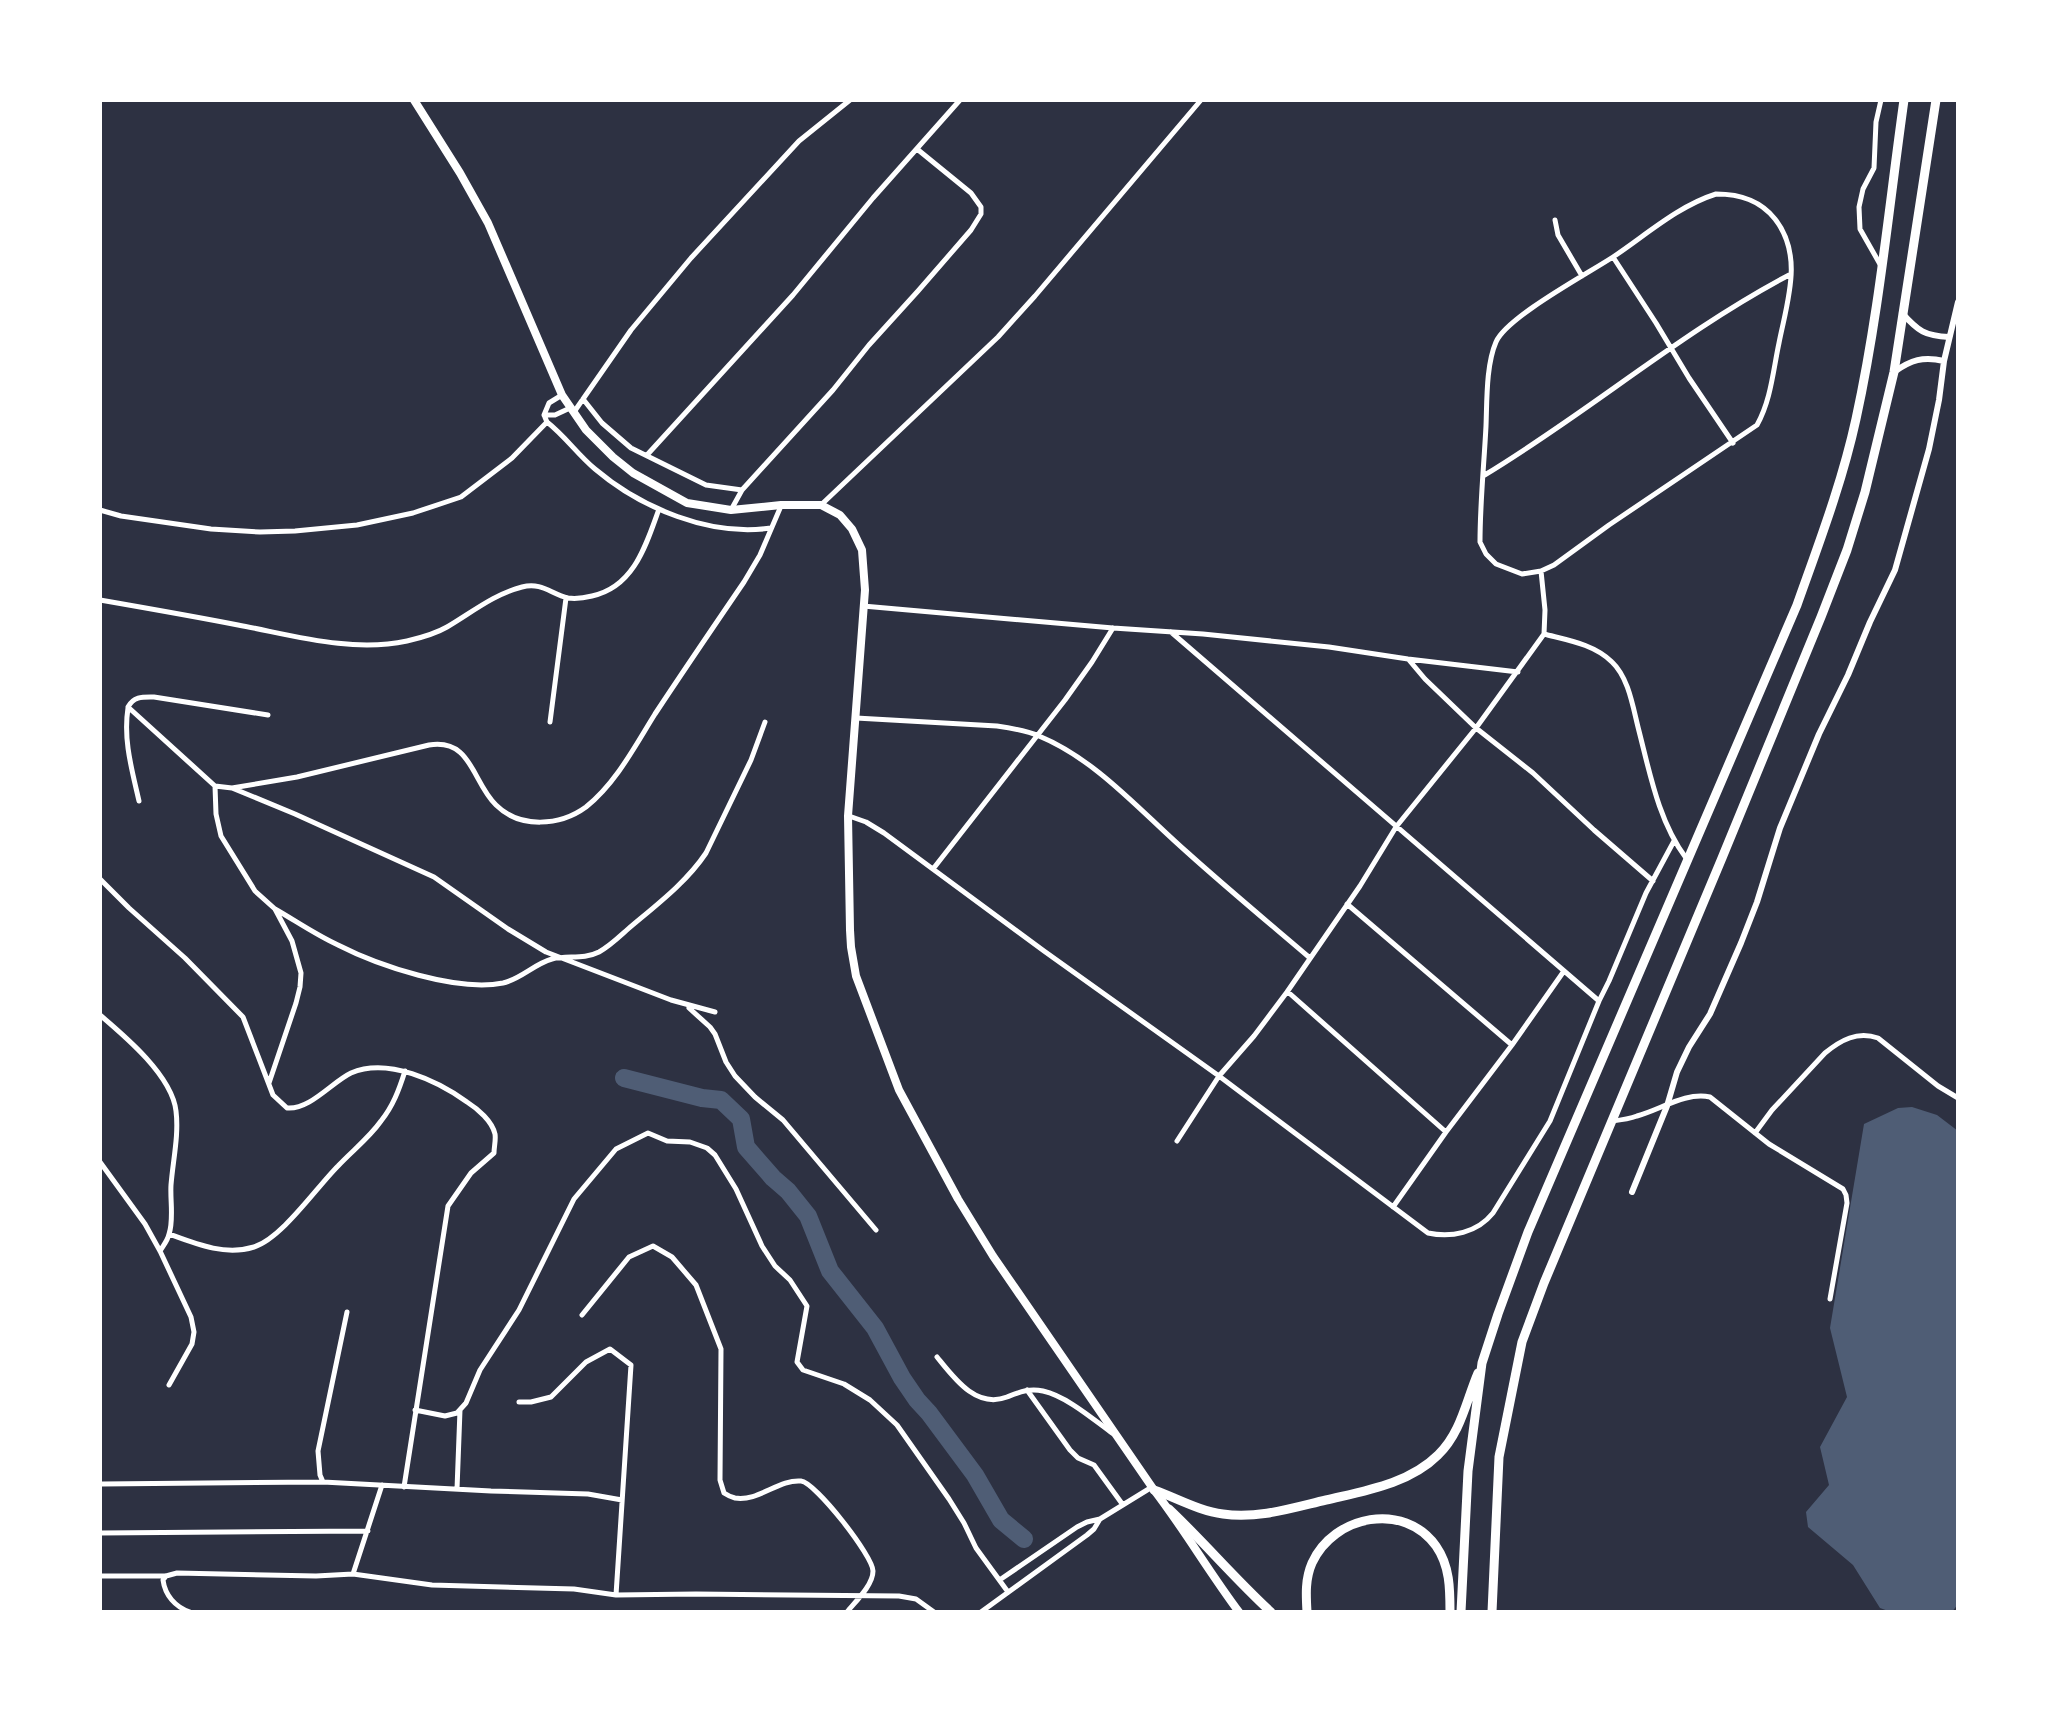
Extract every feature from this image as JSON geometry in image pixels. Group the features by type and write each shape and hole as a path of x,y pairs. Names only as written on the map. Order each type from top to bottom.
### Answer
{"highway":[{"path":"1153,1489 1210,1512 1252,1515 1393,1482 1424,1466 1449,1443 1462,1418 1528,1232 1797,605 1828,518 1855,421 1873,330 1904,100"},
{"path":"1492,1612 1499,1457 1522,1342 1847,550 1865,492 1894,372 1936,100"},
{"path":"1461,1612 1468,1471 1482,1363"},
{"path":"1169,1509 1271,1612"},
{"path":"1307,1612 1307,1578 1311,1564 1323,1545 1354,1524 1382,1518 1407,1522 1436,1546 1450,1579 1450,1612"}],"main road":[{"path":"414,100 488,223 562,395 599,444 633,473 687,503 731,510 821,505 840,515 852,529 862,550 864,573 848,816 851,947 856,976 899,1090 993,1256 1239,1612"}],"street":[{"path":"546,418 571,410 583,399 656,299 742,202 799,141 850,100"},
{"path":"647,455 793,295 960,100"},
{"path":"821,505 998,337 1201,100"},
{"path":"1881,100 1876,122 1874,168 1863,189 1859,218 1860,229 1882,267"},
{"path":"731,510 742,490 833,390 971,230 981,214 981,207 971,193 917,149"},
{"path":"1716,194 1731,194 1755,201 1766,208 1787,237 1792,254 1792,274 1764,413 1757,425 1733,443 1554,565 1522,574 1509,571 1486,554 1480,542 1490,368 1497,339 1516,320 1613,257 1679,211 1716,194"},
{"path":"1555,220 1558,235 1582,276"},
{"path":"1613,257 1733,443"},
{"path":"1483,476 1520,454 1755,293 1792,274"},
{"path":"1632,1192 1667,1106 1677,1072 1710,1014 1741,943 1780,828 1819,734 1895,570 1929,449 1958,302"},
{"path":"1902,313 1925,334 1949,337"},
{"path":"1894,372 1920,358 1944,361"},
{"path":"100,510 196,527 260,532 324,529 413,513 461,497 512,458 546,418 549,403 562,395"},
{"path":"583,399 631,448 706,485 742,490"},
{"path":"546,418 597,471 659,509 689,520 725,527 753,531 771,528"},
{"path":"232,788 323,771 440,743 453,746 462,753 497,807 518,819 548,822 583,809 619,770 744,582 760,555 781,505"},
{"path":"100,600 288,636 381,645 444,629 498,597 522,587 540,587 566,598 583,598 614,588 624,580 637,560 659,509"},
{"path":"1177,1141 1219,1076 1287,992 1396,827 1476,728 1544,634 1541,571"},
{"path":"550,722 566,598"},
{"path":"863,606 1329,647 1518,672"},
{"path":"933,869 1092,662 1113,628"},
{"path":"1171,632 1599,1001"},
{"path":"1544,634 1580,643 1600,653 1623,676 1651,779 1674,841 1688,860"},
{"path":"1408,659 1476,728 1533,773 1653,881"},
{"path":"139,801 125,725 128,707 136,698 154,697 268,715"},
{"path":"128,707 215,786 232,788 295,814 434,877 546,952 685,1005 715,1012"},
{"path":"855,718 997,726 1037,735 1070,752 1098,772 1310,958"},
{"path":"215,786 221,836 255,891 275,909 329,941 363,956 454,983 489,985 523,975 548,960 581,958 601,951 688,876 706,853 751,760 765,722"},
{"path":"848,816 866,822 933,869 1219,1076 1428,1233 1454,1235 1488,1219 1555,1112 1599,1001 1674,841"},
{"path":"100,879 195,967 243,1017 273,1095 287,1108 326,1091 351,1073 386,1069 405,1071 445,1087 481,1112 495,1132 494,1153 471,1173 448,1206 404,1487"},
{"path":"1347,904 1512,1045"},
{"path":"269,1084 296,1003 301,973 292,941 275,909"},
{"path":"1393,1207 1564,971"},
{"path":"1287,992 1446,1132"},
{"path":"685,1005 715,1034 735,1076 783,1120 876,1230"},
{"path":"100,1015 130,1041 172,1093 176,1108 169,1234 160,1251"},
{"path":"1755,1133 1825,1053 1856,1036 1878,1038 1958,1098"},
{"path":"169,1234 226,1250 256,1246 270,1238 284,1227 379,1124 398,1093 405,1071"},
{"path":"1612,1121 1636,1117 1689,1096 1710,1097 1769,1144 1843,1189 1847,1203 1830,1299"},
{"path":"415,1410 445,1416 457,1413 466,1403 480,1370 519,1310 574,1199 616,1149 648,1133 667,1141 690,1142 707,1148 715,1155 736,1189 762,1246 807,1306 797,1362 800,1367 844,1384 870,1400 897,1425 1008,1592"},
{"path":"100,1162 145,1224 191,1317 194,1332 192,1344 169,1385"},
{"path":"582,1315 629,1257 653,1246 672,1257 696,1285 721,1349 720,1480 724,1493 735,1498 747,1497 798,1480 808,1483 868,1555 873,1566 873,1577 847,1612"},
{"path":"323,1482 318,1451 347,1312"},
{"path":"519,1402 551,1397 586,1362 610,1349 631,1365 616,1595"},
{"path":"937,1357 975,1396 1001,1399 1027,1390 1041,1390 1057,1396 1119,1438"},
{"path":"1027,1390 1070,1450 1078,1458 1094,1465 1123,1505"},
{"path":"457,1489 460,1409"},
{"path":"102,1484 323,1482 588,1494 622,1500"},
{"path":"353,1574 382,1485"},
{"path":"1001,1579 1077,1527 1100,1519 1153,1489"},
{"path":"981,1612 1087,1535 1100,1519"},
{"path":"100,1533 368,1531"},
{"path":"100,1576 353,1574 432,1585 574,1589 616,1595 909,1597 934,1612"},
{"path":"166,1576 163,1580 164,1591 177,1606 190,1612"}],"water":[{"path":"1912,1107 1937,1115 1958,1131 1958,1604 1952,1612 1891,1612 1880,1608 1853,1565 1808,1527 1806,1512 1829,1485 1820,1447 1847,1397 1830,1328 1864,1124 1898,1108"}],"waterway":[{"path":"624,1078 721,1100 741,1119 746,1147 808,1216 830,1271 875,1328 902,1378 975,1475 1001,1520 1024,1539"}]}
